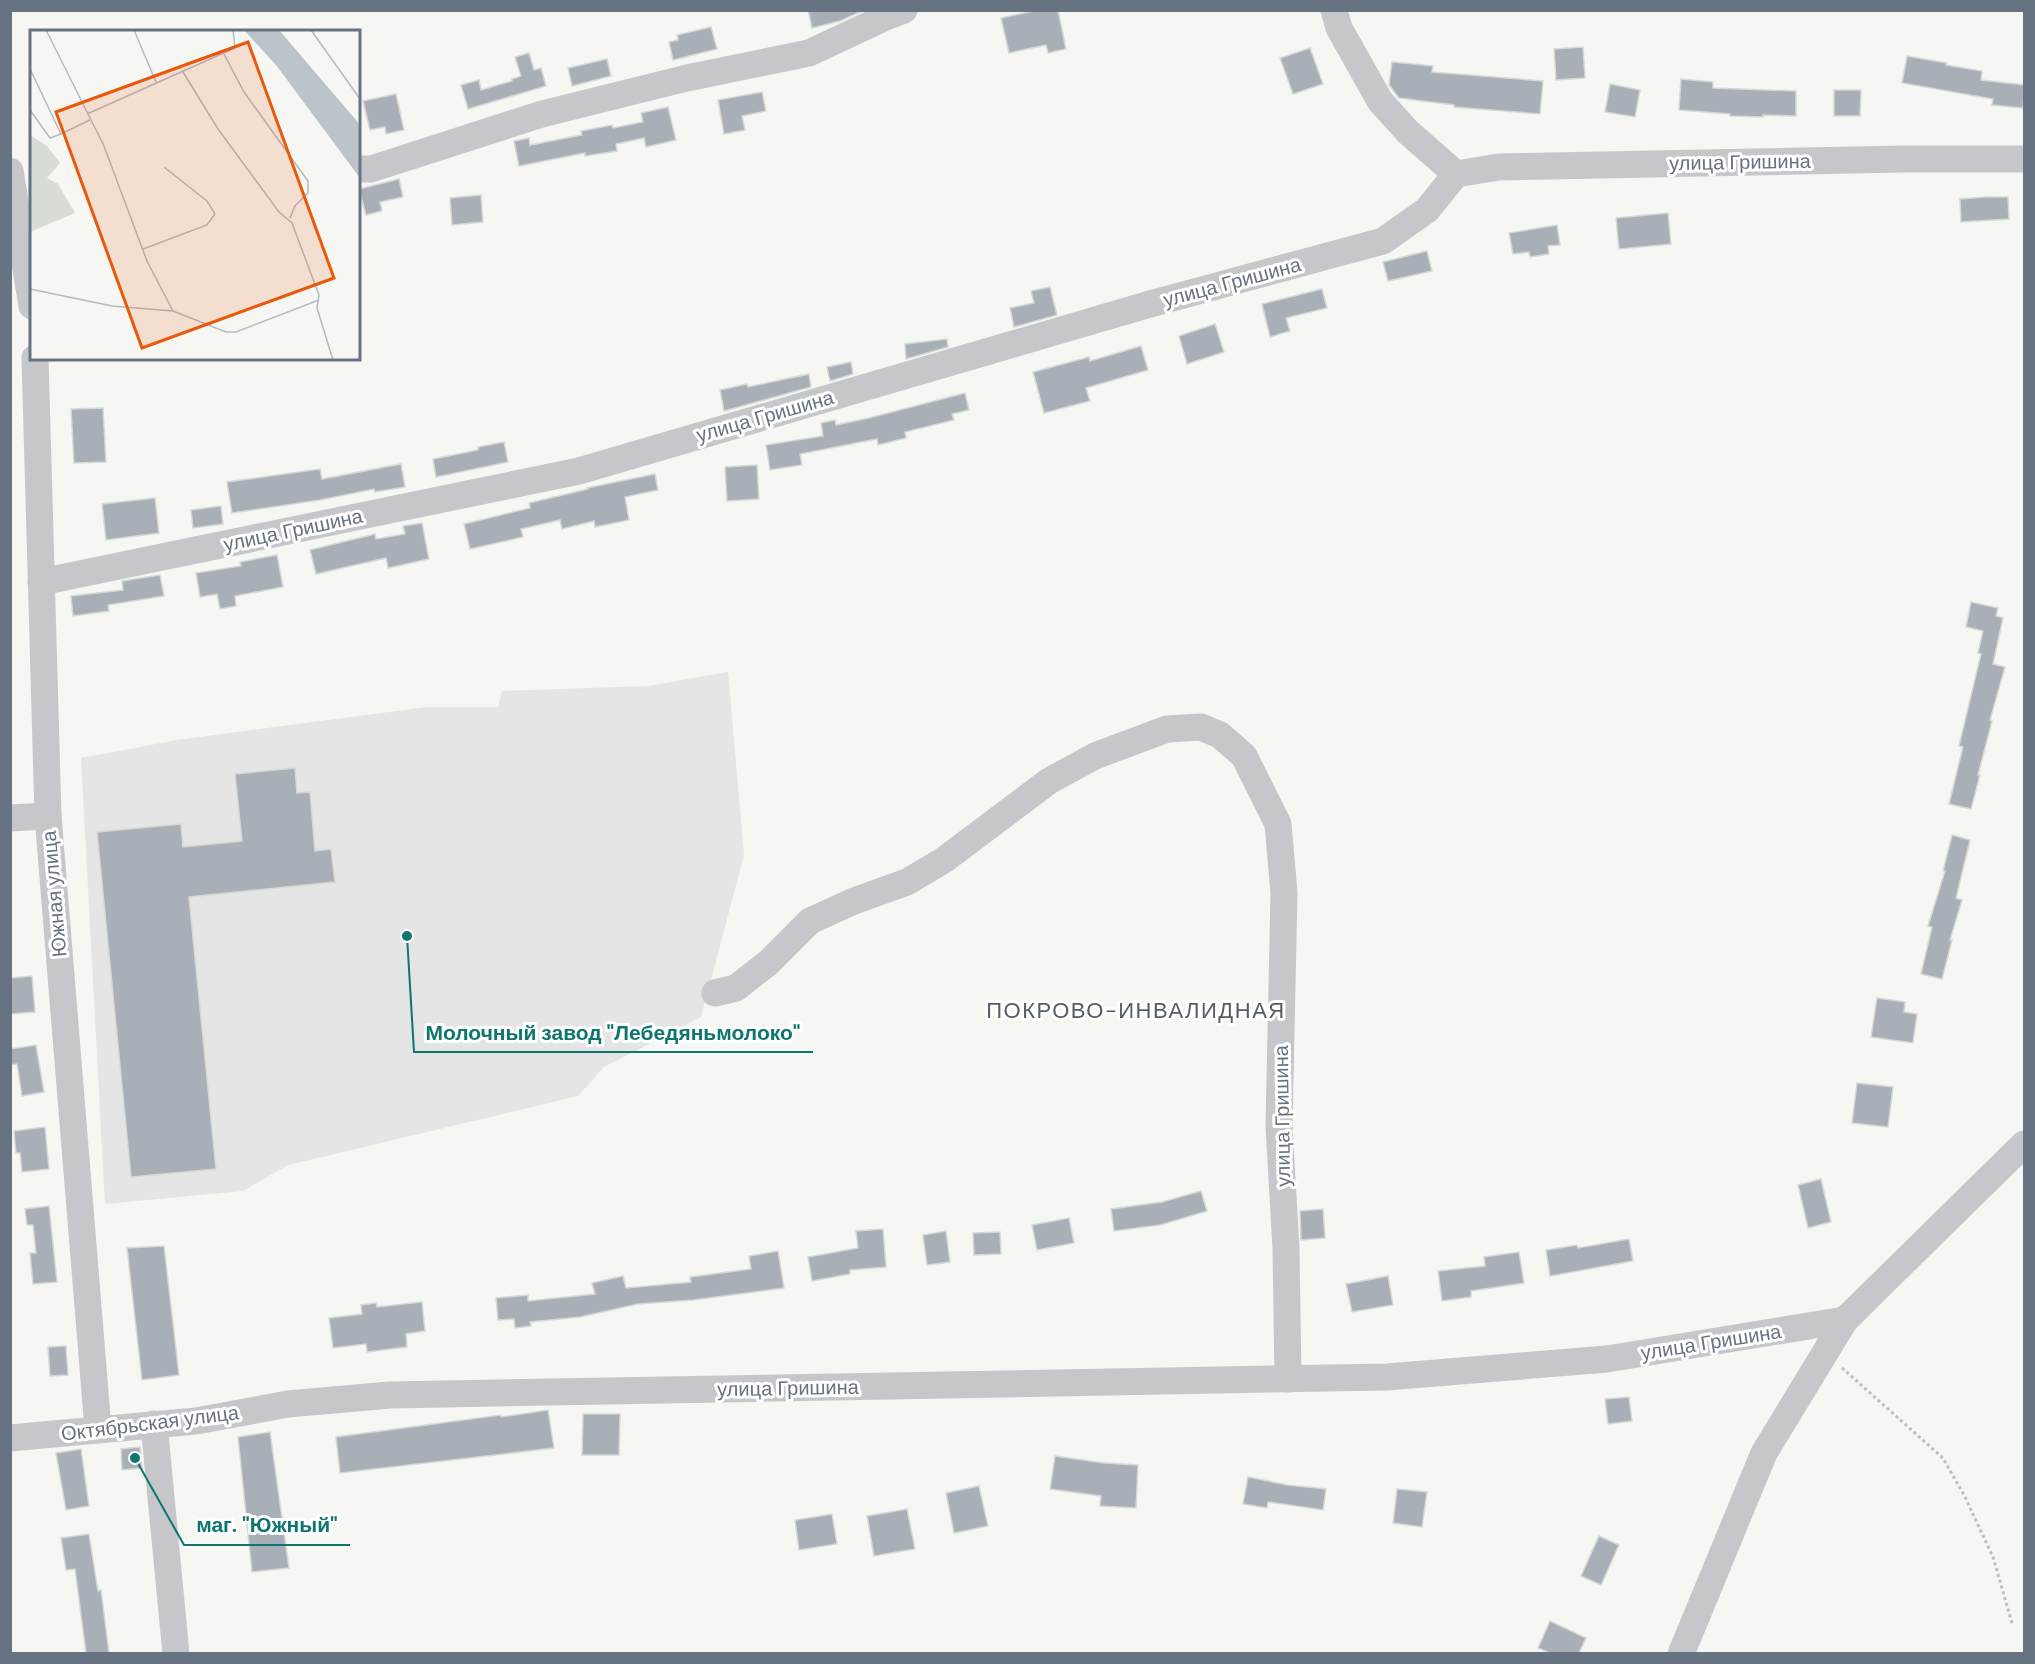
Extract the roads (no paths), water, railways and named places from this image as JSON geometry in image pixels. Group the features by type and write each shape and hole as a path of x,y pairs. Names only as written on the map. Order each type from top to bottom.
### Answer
{"street":[{"path":"360,169 371,169 542,114 687,78 809,52 904,10"},
{"path":"1334,10 1339,28 1380,101 1408,132 1456,174"},
{"name":"улица Гришина","path":"41,582 579,471 1150,304 1383,241 1427,210 1456,174 1498,167 1903,159 2025,159"},
{"path":"10,171 25,219 30,281"},
{"name":"Южная улица","path":"35,360 48,816 98,1429"},
{"name":"улица Гришина","path":"715,993 736,988 768,963 810,921 854,901 907,882 944,860 1050,781 1095,756 1167,729 1201,728 1220,735 1244,756 1278,824 1284,893 1279,1126 1286,1249 1288,1379"},
{"path":"10,818 48,816"},
{"path":"1681,1653 1764,1453 1845,1320 2025,1144"},
{"name":"улица Гришина","path":"288,1404 390,1395 1387,1377 1607,1359 1845,1320"},
{"name":"Октябрьская улица","path":"10,1438 196,1421 288,1404"},
{"path":"154,1424 176,1653"}],"place":[{"name":"Молочный завод \"Лебедяньмолоко\"","path":"407,936"},
{"name":"маг. \"Южный\"","path":"135,1458"}],"district":[{"name":"ПОКРОВО-ИНВАЛИДНАЯ","path":"1136,1010"}]}
